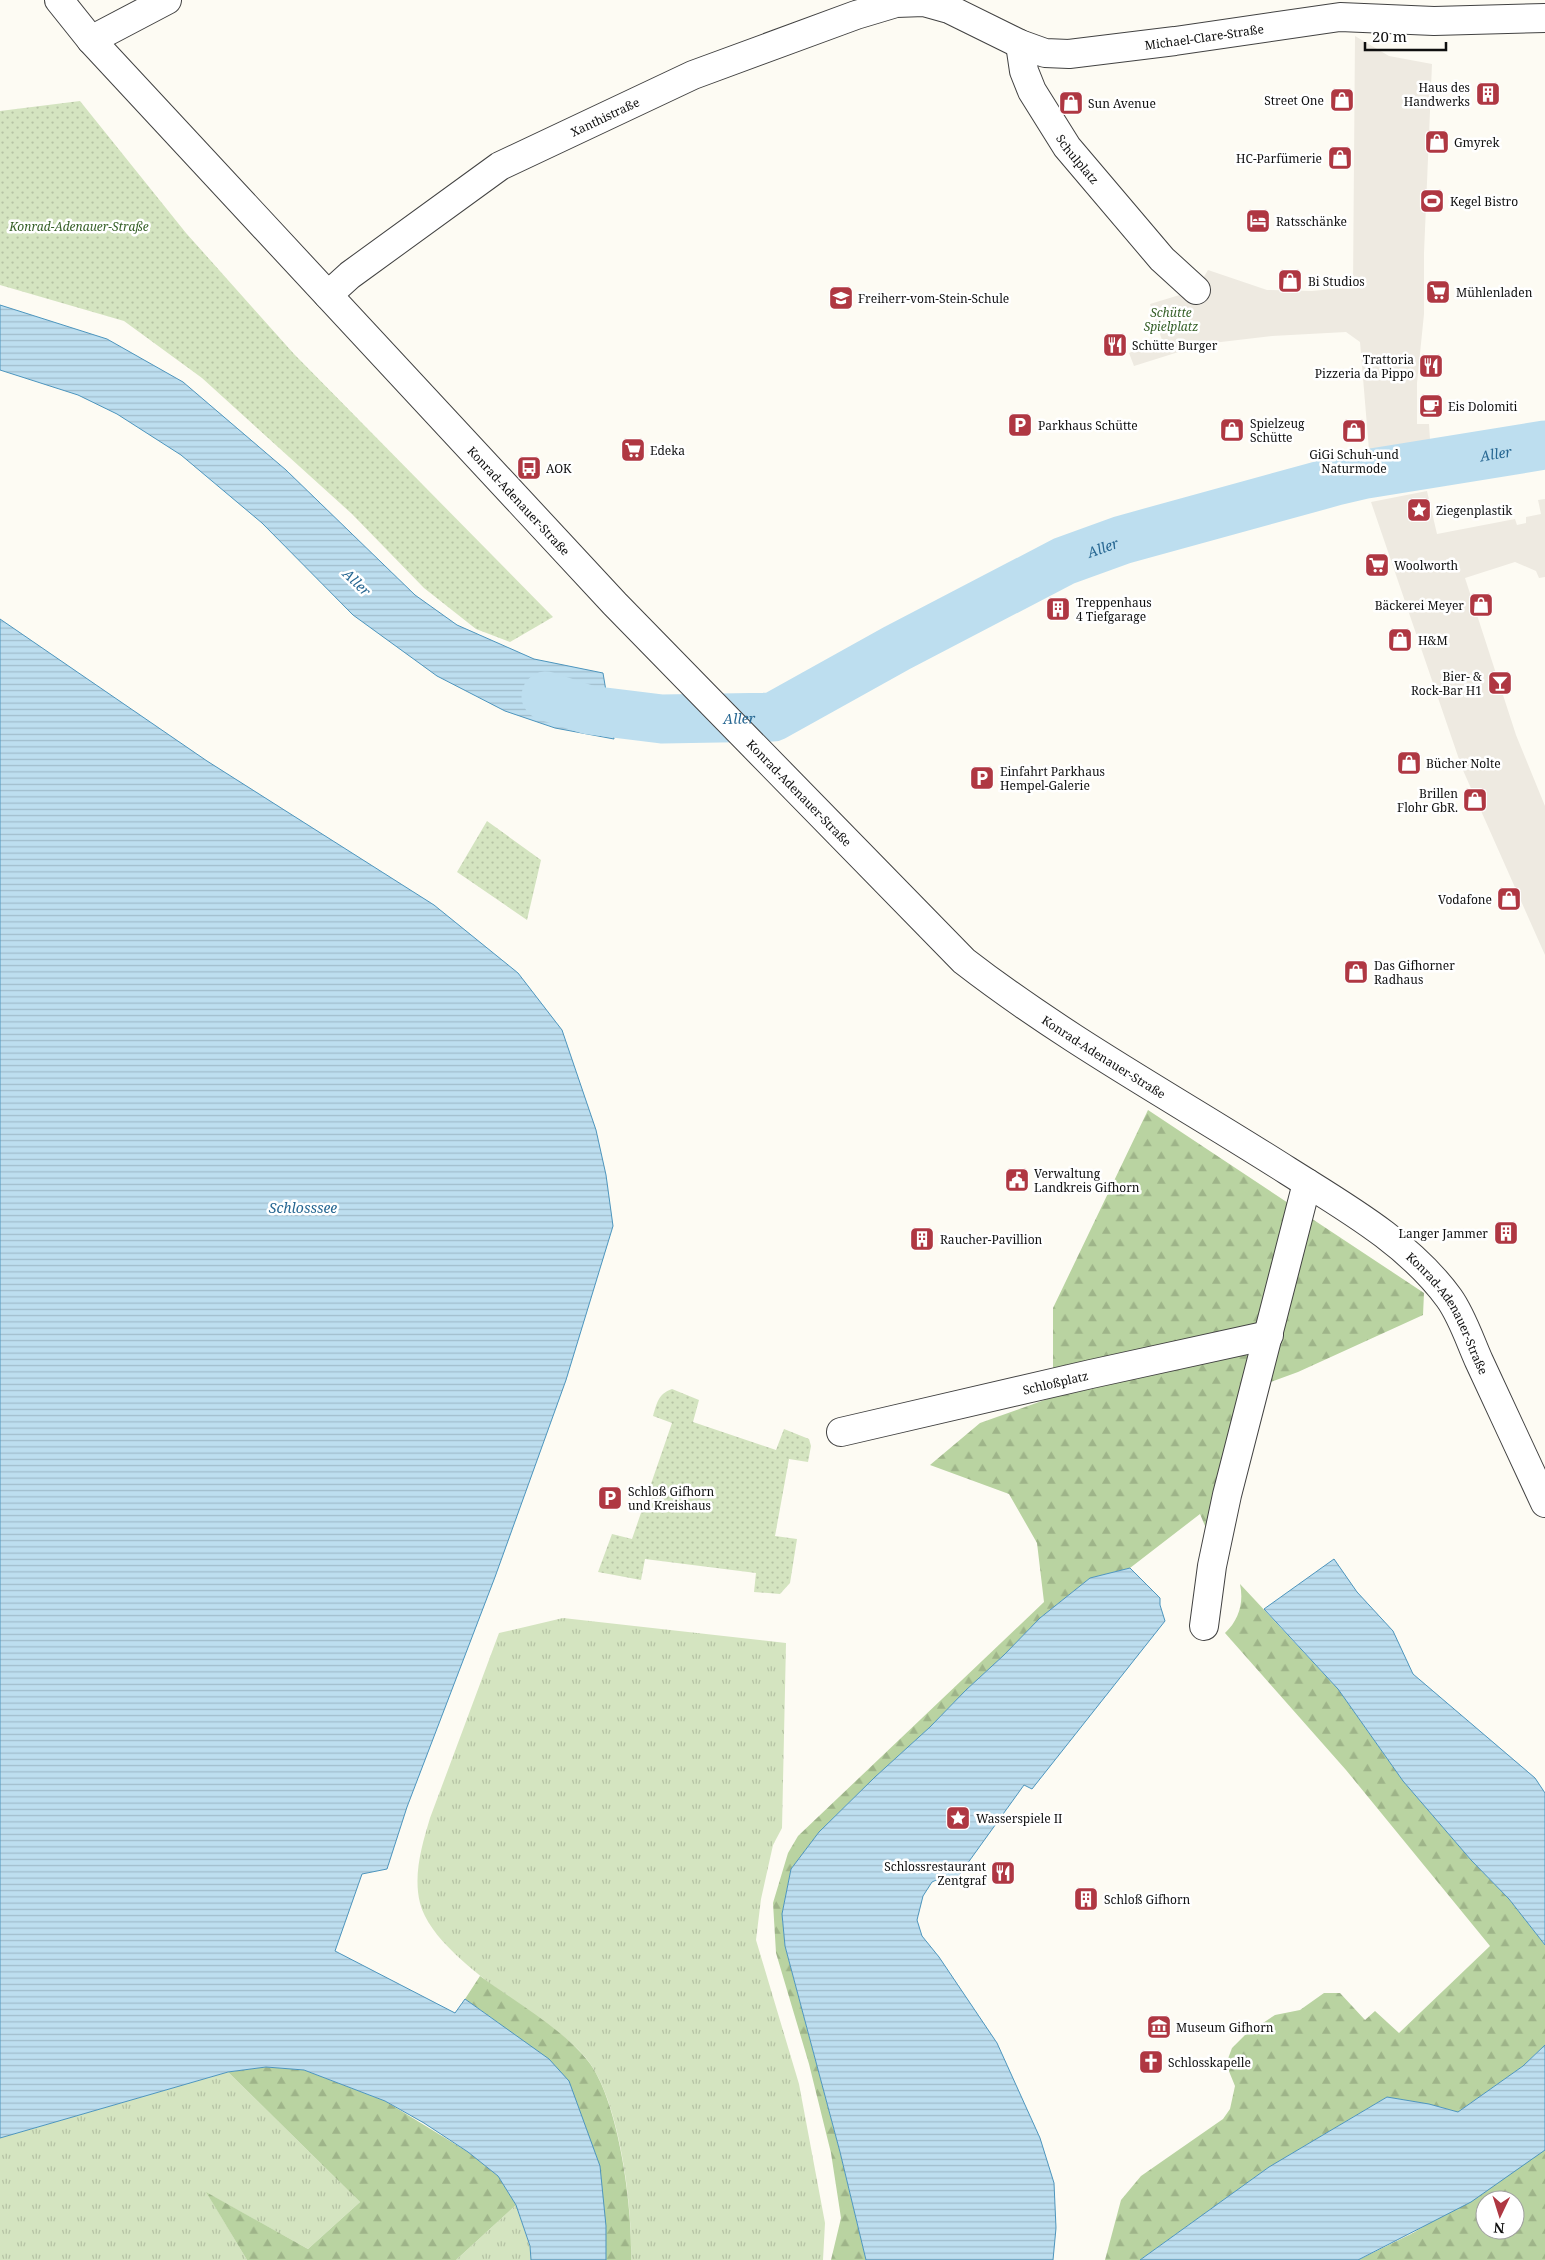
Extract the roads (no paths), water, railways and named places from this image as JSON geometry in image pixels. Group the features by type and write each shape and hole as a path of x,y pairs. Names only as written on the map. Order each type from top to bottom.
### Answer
{"street":[{"name":"Konrad-Adenauer-Straße","path":"60,0 91,40 517,500 752,742 852,849 964,961 1012,998 1307,1183 1377,1230 1418,1262 1450,1299 1545,1503"},
{"path":"91,40 167,0"},
{"name":"Michael-Clare-Straße","path":"915,1 949,9 1020,44 1045,52 1069,54 1175,41 1322,18 1434,21 1545,18"},
{"name":"Xanthistraße","path":"328,295 350,275 500,166 693,75 856,15 896,3 915,1"},
{"name":"Schulplatz","path":"1020,44 1024,71 1032,91 1067,147 1162,259 1196,290"},
{"path":"1204,1626 1212,1566 1227,1495 1307,1183"},
{"name":"Schloßplatz","path":"841,1432 1091,1374 1269,1336"}],"water":[{"path":"0,305 107,339 183,382 286,470 415,595 457,625 534,659 603,673 614,739 555,728 505,711 437,676 353,615 262,523 181,455 117,414 78,395 0,370"},
{"name":"Schlosssee","path":"0,619 207,761 434,905 518,973 562,1030 596,1130 606,1175 613,1226 566,1380 495,1577 407,1807 387,1869 362,1874 335,1951 455,2013 465,1999 549,2059 569,2081 600,2166 606,2226 606,2260 531,2260 530,2246 516,2205 498,2176 468,2152 424,2123 385,2101 304,2070 266,2067 228,2072 0,2138"},
{"path":"1334,1559 1357,1592 1393,1631 1413,1674 1535,1778 1545,1793 1545,1945 1509,1899 1471,1860 1403,1781 1338,1689 1264,1609"},
{"path":"1130,1568 1160,1598 1165,1621 1032,1789 1024,1785 957,1878 945,1876 932,1882 923,1896 917,1920 922,1936 939,1957 997,2043 1040,2138 1054,2183 1056,2228 1053,2260 866,2260 840,2152 785,1946 782,1914 791,1869 819,1832 930,1727 1040,1618 1090,1578"},
{"path":"1545,2045 1545,2150 1488,2190 1475,2190 1475,2199 1471,2202 1358,2260 1140,2260 1269,2167 1387,2097 1429,2104 1458,2112 1523,2066"}],"waterway":[{"name":"Aller","path":"546,696 589,710 662,719 773,717 897,648 1064,561 1122,540 1366,474 1545,445"}],"place":[{"name":"Haus des Handwerks","path":"1488,94"},
{"name":"Street One","path":"1342,100"},
{"name":"Sun Avenue","path":"1071,103"},
{"name":"Gmyrek","path":"1437,142"},
{"name":"HC-Parfümerie","path":"1340,158"},
{"name":"Kegel Bistro","path":"1432,201"},
{"name":"Ratsschänke","path":"1258,221"},
{"name":"Bi Studios","path":"1290,281"},
{"name":"Mühlenladen","path":"1438,292"},
{"name":"Freiherr-vom-Stein-Schule","path":"841,298"},
{"name":"Schütte Burger","path":"1115,345"},
{"name":"Trattoria Pizzeria da Pippo","path":"1431,366"},
{"name":"Eis Dolomiti","path":"1431,406"},
{"name":"Parkhaus Schütte","path":"1020,425"},
{"name":"Spielzeug Schütte","path":"1232,430"},
{"name":"GiGi Schuh-und Naturmode","path":"1354,431"},
{"name":"Edeka","path":"633,450"},
{"name":"AOK","path":"529,468"},
{"name":"Ziegenplastik","path":"1419,510"},
{"name":"Woolworth","path":"1377,565"},
{"name":"Bäckerei Meyer","path":"1481,605"},
{"name":"Treppenhaus 4 Tiefgarage","path":"1058,609"},
{"name":"H&M","path":"1400,640"},
{"name":"Bier- & Rock-Bar H1","path":"1500,683"},
{"name":"Bücher Nolte","path":"1409,763"},
{"name":"Einfahrt Parkhaus Hempel-Galerie","path":"982,778"},
{"name":"Brillen Flohr GbR.","path":"1475,800"},
{"name":"Vodafone","path":"1509,899"},
{"name":"Das Gifhorner Radhaus","path":"1356,972"},
{"name":"Verwaltung Landkreis Gifhorn","path":"1017,1180"},
{"name":"Langer Jammer","path":"1506,1233"},
{"name":"Raucher-Pavillion","path":"922,1239"},
{"name":"Schloß Gifhorn und Kreishaus","path":"610,1498"},
{"name":"Wasserspiele II","path":"958,1818"},
{"name":"Schlossrestaurant Zentgraf","path":"1003,1873"},
{"name":"Schloß Gifhorn","path":"1086,1899"},
{"name":"Museum Gifhorn","path":"1159,2027"},
{"name":"Schlosskapelle","path":"1151,2062"}],"park label":[{"name":"Schütte Spielplatz","path":"1171,319"}]}
